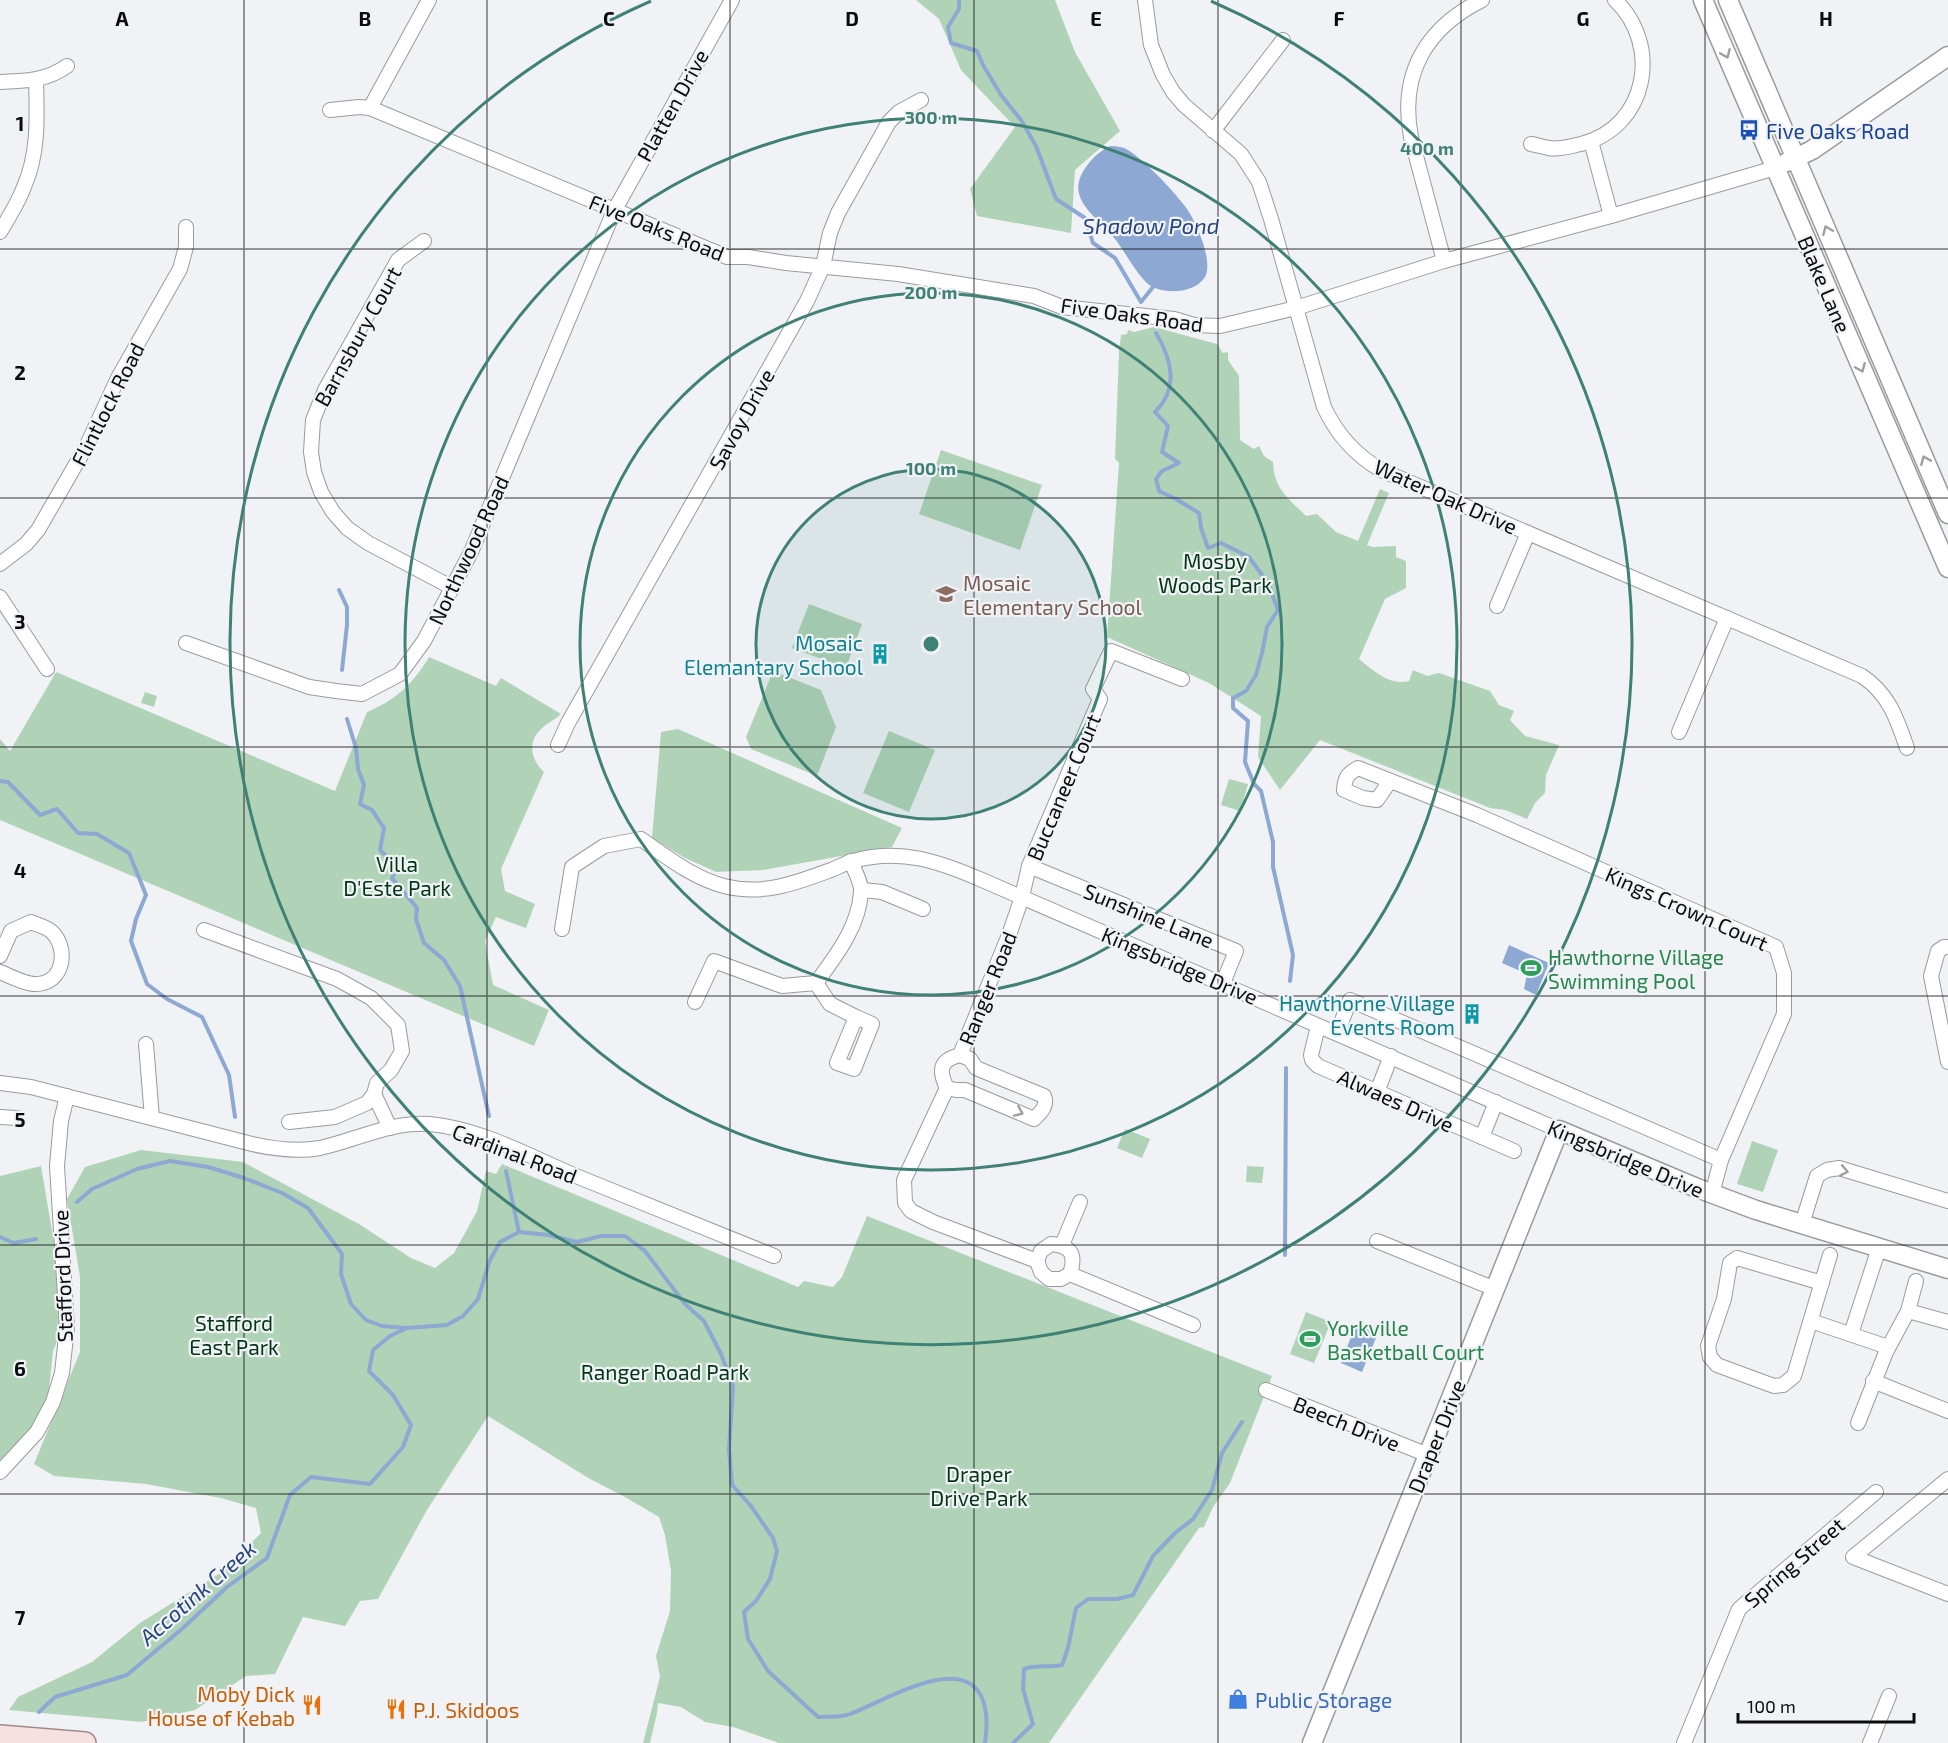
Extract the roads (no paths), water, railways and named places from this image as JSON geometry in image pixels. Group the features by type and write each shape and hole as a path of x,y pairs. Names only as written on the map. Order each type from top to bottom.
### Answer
{"main road":[{"path":"0,1736 85,1743"}],"street":[{"path":"370,108 429,0"},
{"name":"Platten Drive","path":"614,211 732,0"},
{"name":"Water Oak Drive","path":"1144,0 1151,45 1162,75 1184,105 1241,154 1259,182 1272,219 1324,407 1335,429 1356,453 1381,470 1854,672 1882,693 1893,708 1907,748"},
{"path":"1444,261 1411,137 1408,122 1408,94 1416,64 1432,37 1450,19 1465,8 1482,0"},
{"path":"1531,144 1551,148 1591,141 1612,129 1623,118 1635,99 1642,77 1643,56 1638,33 1628,15 1615,0"},
{"name":"Blake Lane","path":"1703,0 1948,568"},
{"name":"Blake Lane","path":"1728,0 1948,514"},
{"path":"1214,131 1283,40"},
{"name":"Five Oaks Road","path":"330,110 370,108 727,257 748,257 898,274 1034,296 1062,307 1174,319 1194,325 1220,326 1296,308 1444,261 1611,216 1775,168 1796,159 1948,56"},
{"path":"0,82 36,80 67,66"},
{"path":"0,232 25,186 33,159 37,126 36,80"},
{"name":"Savoy Drive","path":"558,745 568,723 807,301 823,266 830,233 838,213 889,122 899,112 921,100"},
{"path":"1591,141 1611,216"},
{"name":"Northwood Road","path":"186,643 309,687 362,694 400,674 424,641 471,552 614,211"},
{"name":"Flintlock Road","path":"0,564 26,544 38,530 87,445 118,378 180,269 186,247 186,227"},
{"name":"Barnsbury Court","path":"424,241 398,260 325,390 313,420 311,452 314,472 321,492 333,512 347,528 368,543 453,588"},
{"path":"1497,606 1528,533"},
{"path":"0,597 47,669"},
{"path":"1679,732 1726,618"},
{"name":"Buccaneer Court","path":"1022,897 1029,866 1100,699 1094,689 1111,651 1182,679"},
{"name":"Kings Crown Court","path":"1390,781 1477,815 1776,947 1784,973 1784,1014 1721,1160 1712,1194"},
{"name":"Kingsbridge Drive","path":"562,929 572,867 604,846 640,839 697,876 722,886 744,890 785,887 851,861 883,856 925,858 950,866 1712,1194 1948,1269"},
{"path":"816,983 854,922 862,890 851,861"},
{"name":"Sunshine Lane","path":"1029,866 1236,951 1222,983"},
{"path":"862,890 882,892 923,909"},
{"name":"Ranger Road","path":"1022,897 960,1054 946,1060 942,1067 942,1078 947,1088 904,1180 905,1203 911,1211 933,1222 1037,1261"},
{"path":"0,956 11,930 31,922 51,930 62,945 63,961 58,971 49,980 35,984 0,972"},
{"path":"204,930 337,980 371,998 398,1025 402,1051 391,1070 377,1083 368,1103 335,1117 289,1122"},
{"path":"1948,947 1938,951 1931,976 1948,1062"},
{"path":"695,1002 714,961 782,986 816,983"},
{"path":"816,983 830,1004 856,1017"},
{"path":"1337,1033 1350,1000 1721,1160"},
{"name":"Alwaes Drive","path":"1318,1026 1311,1050 1315,1063 1514,1151"},
{"path":"146,1044 152,1118"},
{"path":"960,1054 970,1059 976,1068 976,1077 972,1085 965,1090"},
{"path":"1377,1092 1391,1056"},
{"path":"947,1088 965,1090 1034,1119 1044,1108 1046,1102 1044,1096 976,1068"},
{"name":"Cardinal Road","path":"0,1083 31,1087 283,1150 319,1148 409,1125 430,1124 475,1133 666,1214 774,1256"},
{"path":"374,1094 390,1128"},
{"name":"Stafford Drive","path":"0,1473 37,1432 53,1402 62,1373 67,1328 57,1166 61,1121 67,1096"},
{"path":"1482,1137 1496,1102"},
{"path":"0,1117 17,1118"},
{"name":"Draper Drive","path":"1312,1743 1559,1130"},
{"path":"1802,1224 1817,1176 1827,1170 1839,1168 1948,1202"},
{"path":"1062,1245 1080,1202"},
{"path":"1377,1241 1495,1288"},
{"path":"1051,1244 1062,1245 1071,1251 1074,1261 1070,1274 1061,1279 1049,1279 1041,1272 1037,1261 1041,1251 1051,1244"},
{"path":"1851,1334 1879,1248"},
{"path":"1822,1283 1737,1258 1730,1263 1724,1299 1708,1346 1710,1358 1717,1365 1774,1386 1783,1385 1794,1376 1811,1321 1822,1283 1830,1255"},
{"path":"1070,1274 1193,1325"},
{"path":"1858,1423 1888,1347 1908,1311 1916,1281"},
{"path":"1908,1311 1948,1322"},
{"path":"1811,1321 1888,1347"},
{"path":"1873,1381 1948,1411"},
{"name":"Beech Drive","path":"1266,1390 1428,1455"},
{"path":"1948,1479 1853,1557 1948,1594"},
{"name":"Spring Street","path":"1684,1743 1739,1608 1876,1492"},
{"path":"1870,1743 1889,1696"}],"water":[{"name":"Shadow Pond","path":"1110,146 1126,149 1135,155 1165,183 1188,211 1198,229 1207,261 1205,277 1200,283 1175,291 1157,289 1150,285 1136,270 1115,239 1085,206 1078,189 1080,178 1091,161"},
{"name":"Hawthorne Village Swimming Pool","path":"1509,945 1549,963 1536,995 1524,989 1527,974 1502,963"},
{"path":"1356,1324 1378,1333 1362,1372 1341,1363"}],"waterway":[{"path":"959,0 959,9 948,27 951,43 977,51 1001,95 1021,120 1036,146 1056,199 1085,218 1093,243 1115,258 1141,302 1153,287"},
{"path":"1156,333 1166,353 1170,374 1168,393 1155,412 1168,426 1162,452 1179,463 1162,471 1156,479 1159,491 1199,513 1208,548 1221,543 1249,557 1268,583 1278,610 1267,627 1256,675 1246,691 1233,698 1233,708 1248,721 1245,762 1254,784 1261,791 1273,842 1273,867 1293,955 1290,981"},
{"path":"339,590 347,607 342,670"},
{"path":"347,719 356,748 358,769 364,785 360,804 372,810 384,828 380,850 397,867 392,878 417,908 416,919 424,943 444,960 460,986 489,1116"},
{"path":"0,781 8,782 40,815 57,809 78,833 97,834 129,853 146,895 136,919 131,941 147,984 167,999 202,1017 229,1075 235,1117"},
{"path":"1285,1255 1286,1068"},
{"path":"77,1202 92,1189 137,1169 170,1161 208,1167 244,1178 282,1193 308,1208 342,1254 341,1274 351,1304 366,1320 382,1326 406,1328"},
{"path":"506,1171 519,1232"},
{"name":"Accotink Creek","path":"39,1712 55,1697 127,1675 227,1587 267,1558 290,1495 311,1477 370,1484 403,1447 411,1425 393,1395 369,1371 373,1350 390,1336 407,1328 447,1325 463,1316 478,1299 490,1260 500,1242 519,1232 548,1235 577,1242 601,1236 625,1236 645,1251 685,1304 704,1321 721,1354 733,1386 729,1449 732,1485 751,1506 773,1538 777,1551 770,1579 756,1601 744,1612 748,1639 768,1671 818,1717 846,1715 920,1684 957,1679 972,1685 982,1698 986,1720 985,1743"},
{"path":"0,1237 14,1243 36,1239"},
{"path":"1013,1743 1033,1724 1023,1689 1024,1669 1062,1665 1076,1608 1088,1599 1117,1599 1133,1595 1153,1556 1175,1533 1193,1519 1212,1490 1222,1453 1242,1422"}],"place":[{"name":"Five Oaks Road","path":"1749,130"},
{"name":"Mosaic Elementary School","path":"946,594"},
{"name":"Mosaic Elemantary School","path":"880,654"},
{"name":"Hawthorne Village Swimming Pool","path":"1531,968"},
{"name":"Hawthorne Village Events Room","path":"1472,1014"},
{"name":"Yorkville Basketball Court","path":"1310,1339"},
{"name":"Public Storage","path":"1238,1699"},
{"name":"Moby Dick House of Kebab","path":"312,1705"},
{"name":"P.J. Skidoos","path":"396,1709"}],"park label":[{"name":"Mosby Woods Park","path":"1215,572"},
{"name":"Villa D'Este Park","path":"397,875"},
{"name":"Stafford East Park","path":"234,1334"},
{"name":"Ranger Road Park","path":"665,1371"},
{"name":"Draper Drive Park","path":"979,1485"}]}
